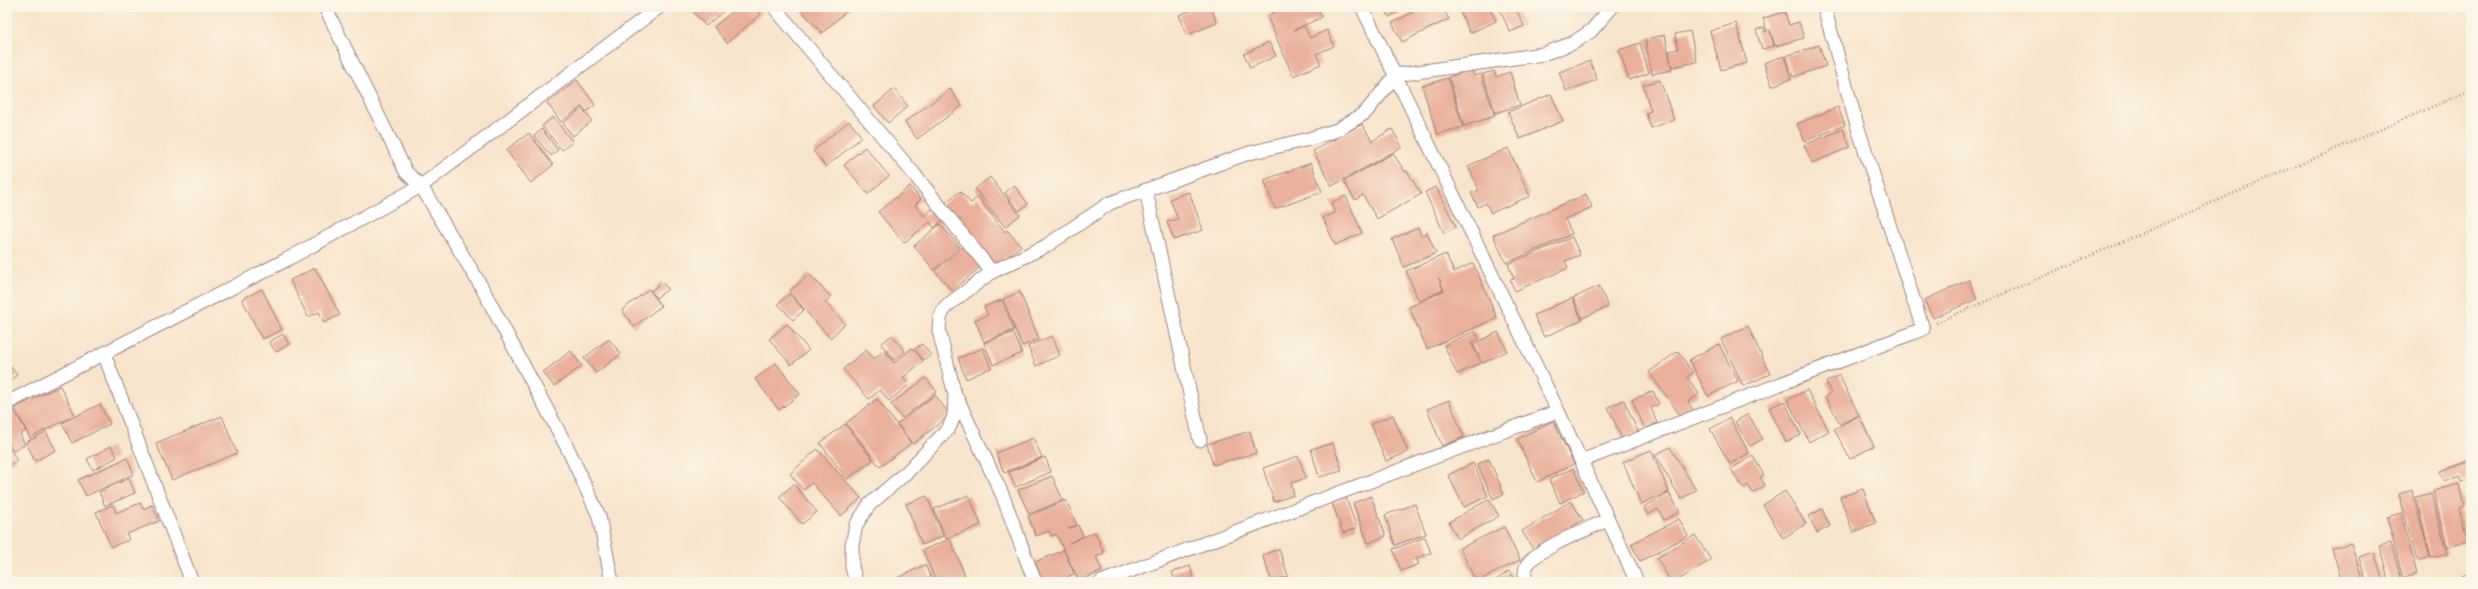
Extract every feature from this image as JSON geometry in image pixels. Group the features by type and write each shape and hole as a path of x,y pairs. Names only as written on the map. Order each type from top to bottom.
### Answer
{"street":[{"path":"325,7 406,172 421,186 481,286 570,451 599,516 612,582"},
{"path":"7,403 286,260 421,186 659,7"},
{"path":"774,7 904,162 992,272"},
{"path":"1362,7 1396,74 1558,411 1607,520 1637,582"},
{"path":"1035,582 1002,494 955,395 939,331 940,318 945,307 992,272 1046,246 1110,203 1249,153 1309,139 1337,130 1366,113 1396,74 1543,54 1573,43 1591,31 1612,7"},
{"path":"1581,461 1923,329 1856,122 1824,7"},
{"path":"1146,191 1200,440"},
{"path":"104,354 192,582"},
{"path":"856,582 852,567 852,545 856,525 869,505 908,471 949,428 954,416 955,395"},
{"path":"1101,582 1558,411"},
{"path":"1526,582 1524,576 1526,566 1536,555 1607,520"},
{"path":"2466,582 2471,580"}],"path":[{"path":"1923,329 2471,90"}],"building":[{"path":"689,7 728,7 706,26"},
{"path":"738,7 755,7 761,14 727,43 714,27"},
{"path":"798,7 851,7 822,33"},
{"path":"1199,7 1211,7 1217,23 1187,35 1179,15"},
{"path":"1285,7 1317,7 1322,17 1294,30 1304,26 1310,38 1327,30 1334,46 1316,54 1321,64 1293,76 1267,16"},
{"path":"1384,7 1409,7 1389,17"},
{"path":"1412,7 1442,7 1449,19 1402,42 1392,23 1413,12"},
{"path":"1458,7 1489,7 1496,21 1470,33"},
{"path":"1515,7 1524,26 1510,32 1499,8"},
{"path":"1785,12 1789,25 1799,22 1804,38 1775,46 1770,30 1774,46 1762,49 1756,30 1764,27 1765,32 1767,31 1763,18"},
{"path":"1736,23 1747,63 1721,70 1710,31"},
{"path":"1690,31 1697,62 1672,67 1669,51 1678,49 1675,34"},
{"path":"1665,35 1672,70 1652,74 1645,39"},
{"path":"1269,42 1276,56 1250,68 1244,54"},
{"path":"1640,43 1649,73 1629,80 1619,50"},
{"path":"1819,45 1826,66 1793,77 1786,56"},
{"path":"1784,56 1791,79 1772,86 1764,63"},
{"path":"1590,61 1597,80 1566,91 1559,72"},
{"path":"1472,69 1474,76 1481,74 1495,116 1464,126 1449,77"},
{"path":"1494,71 1496,77 1510,72 1520,105 1495,113 1483,74"},
{"path":"1448,78 1463,127 1437,134 1422,86"},
{"path":"577,80 595,105 586,112 582,106 561,122 547,103"},
{"path":"1660,80 1674,120 1651,128 1646,113 1651,111 1643,85"},
{"path":"894,89 908,106 888,123 874,106"},
{"path":"950,89 962,106 917,139 905,122"},
{"path":"1551,94 1563,121 1520,139 1508,112"},
{"path":"1838,107 1845,125 1805,141 1797,124"},
{"path":"582,108 592,121 573,136 563,123"},
{"path":"553,117 573,142 562,150 542,126"},
{"path":"849,121 862,137 826,167 813,151"},
{"path":"1362,124 1372,141 1392,129 1402,147 1332,186 1313,151"},
{"path":"542,129 558,150 551,156 534,136"},
{"path":"1843,129 1850,147 1812,163 1804,145"},
{"path":"529,133 553,165 531,183 506,150"},
{"path":"865,147 889,176 868,194 844,165"},
{"path":"1508,148 1530,196 1491,213 1486,203 1478,207 1471,193 1479,190 1468,166"},
{"path":"1393,153 1405,172 1407,171 1421,194 1377,219 1363,195 1355,200 1344,181"},
{"path":"1311,163 1322,192 1275,209 1264,180"},
{"path":"990,177 1020,215 1005,227 975,189"},
{"path":"1014,185 1028,204 1019,211 1005,193"},
{"path":"910,186 921,199 915,205 924,216 936,206 946,218 934,228 930,222 904,243 878,212"},
{"path":"1436,187 1456,227 1444,233 1425,192"},
{"path":"960,191 971,203 978,197 1005,232 1007,230 1021,246 993,268 941,206"},
{"path":"1189,192 1203,230 1174,240 1167,222 1178,219 1170,199"},
{"path":"1586,194 1592,207 1565,219 1572,234 1506,263 1493,235"},
{"path":"1346,196 1362,233 1335,245 1323,218 1335,213 1331,203"},
{"path":"940,224 960,247 934,270 914,246"},
{"path":"1418,228 1421,236 1427,233 1436,253 1404,267 1392,239"},
{"path":"1572,237 1580,255 1565,261 1568,268 1515,291 1510,280 1514,279 1508,264"},
{"path":"964,246 981,266 952,291 935,271"},
{"path":"1446,254 1454,272 1473,263 1497,318 1427,349 1409,307 1444,291 1439,278 1443,290 1419,301 1406,271"},
{"path":"315,268 340,315 324,323 319,312 308,317 290,280"},
{"path":"809,274 831,297 825,302 845,324 830,338 789,292"},
{"path":"1969,280 1977,299 1933,318 1924,300"},
{"path":"662,282 668,289 656,298 651,291"},
{"path":"1599,286 1608,307 1582,318 1573,298"},
{"path":"262,289 282,330 262,339 242,299"},
{"path":"649,289 661,306 634,327 622,310"},
{"path":"1020,292 1039,339 1022,346 1003,299"},
{"path":"789,294 804,310 793,320 778,304"},
{"path":"1572,298 1582,320 1544,337 1534,315"},
{"path":"1002,300 1014,330 984,342 975,320 988,315 984,307"},
{"path":"787,324 809,350 791,365 769,339"},
{"path":"1748,326 1770,374 1743,386 1721,339"},
{"path":"1475,331 1479,339 1471,343 1481,363 1457,374 1444,345"},
{"path":"1013,332 1022,353 993,365 984,343"},
{"path":"1498,332 1507,351 1483,363 1473,344"},
{"path":"283,334 289,344 276,352 269,342"},
{"path":"892,335 905,351 894,360 881,344"},
{"path":"1052,336 1060,355 1036,366 1028,346"},
{"path":"609,339 621,354 596,373 584,358"},
{"path":"922,344 931,355 923,360 915,349"},
{"path":"1719,344 1738,381 1708,396 1689,360"},
{"path":"912,348 923,361 903,378 909,385 889,401 880,390 869,399 843,369 866,350 874,359 884,350 894,363"},
{"path":"983,348 991,368 966,379 958,358"},
{"path":"571,351 582,366 554,386 543,372"},
{"path":"1678,351 1693,373 1687,377 1699,394 1688,402 1693,410 1682,418 1649,372"},
{"path":"7,362 17,375 7,383"},
{"path":"776,363 800,394 779,410 755,379"},
{"path":"1839,375 1859,415 1840,424 1825,396 1831,393 1826,382"},
{"path":"926,378 937,392 902,418 891,404"},
{"path":"60,386 75,415 30,438 15,408"},
{"path":"1807,390 1829,431 1809,442 1787,400"},
{"path":"1653,391 1659,404 1651,408 1657,423 1645,429 1632,400"},
{"path":"935,395 950,415 913,444 897,424"},
{"path":"877,399 911,443 880,467 846,423"},
{"path":"1449,400 1464,437 1442,446 1427,409"},
{"path":"1624,400 1638,432 1622,439 1608,407"},
{"path":"1784,401 1801,435 1786,442 1769,408"},
{"path":"100,404 110,424 72,443 62,423"},
{"path":"14,410 26,431 20,434 25,445 13,451 7,440 7,413"},
{"path":"1748,414 1763,439 1750,446 1735,422"},
{"path":"1393,415 1408,452 1386,461 1371,424"},
{"path":"222,416 237,453 172,480 156,443"},
{"path":"1859,416 1874,446 1850,459 1834,429"},
{"path":"1730,418 1749,453 1730,464 1710,429"},
{"path":"1553,421 1574,464 1537,482 1517,439"},
{"path":"845,424 873,460 847,479 820,443"},
{"path":"1250,431 1256,453 1213,465 1207,444"},
{"path":"46,432 56,450 35,461 26,442"},
{"path":"1033,438 1042,457 1004,473 996,453"},
{"path":"7,443 17,461 7,466"},
{"path":"1333,443 1342,471 1319,477 1311,449"},
{"path":"111,446 117,457 93,470 87,459"},
{"path":"1670,447 1696,490 1681,499 1655,455"},
{"path":"817,449 861,498 841,516 812,483 804,490 790,474"},
{"path":"1651,450 1669,492 1641,504 1623,462"},
{"path":"1298,456 1306,478 1291,483 1294,495 1274,502 1263,468"},
{"path":"1753,456 1764,475 1760,477 1765,485 1753,493 1748,485 1743,488 1731,469"},
{"path":"1045,457 1051,472 1015,487 1009,472"},
{"path":"127,458 134,474 86,496 78,480"},
{"path":"1489,459 1504,494 1493,499 1477,464"},
{"path":"2471,460 2471,479 2462,482 2460,476 2445,482 2440,471"},
{"path":"1473,463 1488,496 1464,507 1448,475"},
{"path":"1573,468 1584,491 1560,503 1549,480"},
{"path":"1052,476 1063,500 1029,514 1018,490"},
{"path":"129,478 135,493 105,506 99,492"},
{"path":"794,484 817,512 802,524 779,497"},
{"path":"2459,484 2464,506 2459,508 2468,542 2447,547 2433,491"},
{"path":"1863,489 1876,523 1853,532 1840,497"},
{"path":"2412,490 2430,557 2417,561 2399,494"},
{"path":"1785,491 1806,524 1783,538 1763,505"},
{"path":"1669,493 1680,512 1664,520 1658,509 1648,515 1644,507"},
{"path":"2431,493 2447,554 2431,558 2416,497"},
{"path":"969,495 981,525 946,539 934,509"},
{"path":"927,496 943,536 922,545 906,504"},
{"path":"1371,496 1386,536 1368,543 1353,503"},
{"path":"1346,498 1357,528 1343,533 1332,503"},
{"path":"1489,499 1499,516 1458,539 1449,522"},
{"path":"1066,500 1077,525 1068,529 1078,525 1083,536 1069,543 1095,532 1104,553 1096,557 1102,571 1079,581 1056,534 1051,536 1049,531 1036,536 1028,516"},
{"path":"1571,501 1583,520 1534,551 1522,531"},
{"path":"140,503 143,509 152,505 159,521 127,534 129,540 111,547 96,512 113,505 116,513"},
{"path":"1415,504 1426,534 1395,545 1385,515"},
{"path":"1822,509 1830,526 1817,533 1809,516"},
{"path":"2401,513 2417,574 2403,578 2387,517"},
{"path":"1679,519 1688,536 1640,561 1631,544"},
{"path":"1504,527 1520,560 1476,582 1460,548"},
{"path":"1695,535 1711,560 1675,582 1671,582 1657,558"},
{"path":"1425,537 1431,553 1416,558 1419,564 1401,571 1393,549"},
{"path":"950,539 967,582 936,582 923,550"},
{"path":"2351,543 2363,582 2342,582 2332,548"},
{"path":"2391,543 2401,577 2389,581 2379,546"},
{"path":"1279,549 1288,576 1272,581 1262,555"},
{"path":"1064,550 1074,574 1055,582 1043,582 1035,562"},
{"path":"2374,552 2383,582 2366,582 2359,557"},
{"path":"925,565 933,582 888,582"},
{"path":"1190,566 1195,582 1176,582 1172,572"},
{"path":"1509,571 1517,582 1493,582"}]}
